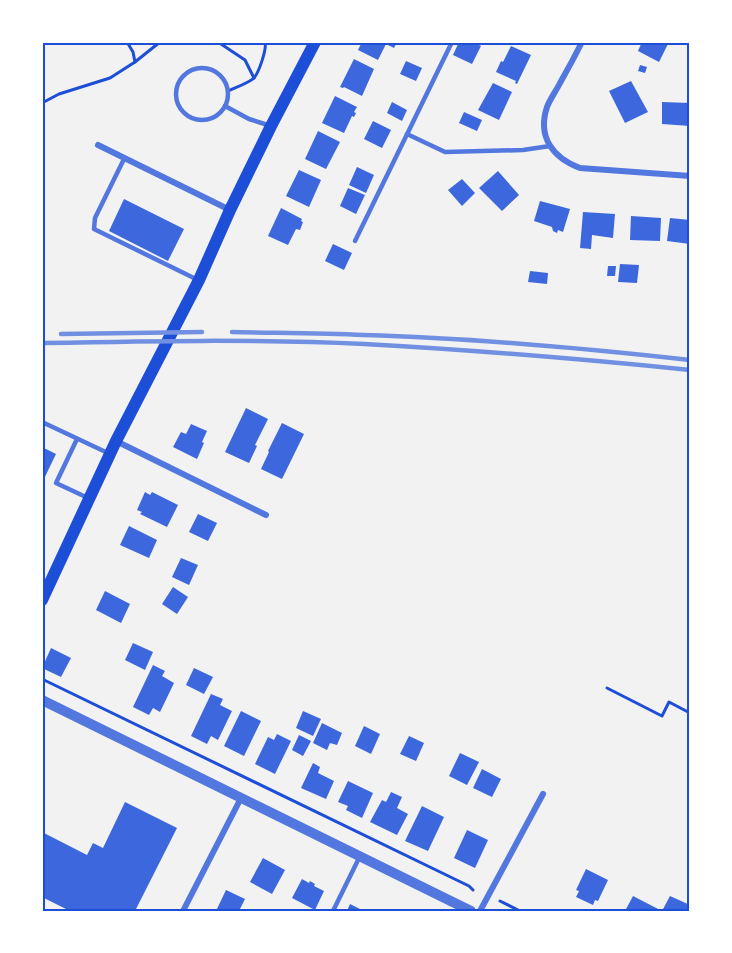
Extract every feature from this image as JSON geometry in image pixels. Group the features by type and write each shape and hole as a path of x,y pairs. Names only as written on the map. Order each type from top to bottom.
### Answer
{"main road":[{"path":"42,600 116,441 199,280 230,210 315,42"}],"street":[{"path":"582,42 547,108 544,121 545,134 550,146 558,156 568,164 580,168 690,176"},
{"path":"98,145 230,210"},
{"path":"116,441 266,515"},
{"path":"42,700 471,911"},
{"path":"480,911 543,794"},
{"path":"183,911 242,797"}],"lane":[{"path":"355,241 452,42"},
{"path":"197,68 214,71 226,83 228,99 225,106 212,118 204,120 187,116 177,102 176,93 182,77 197,68"},
{"path":"225,106 249,119 271,126"},
{"path":"407,134 445,152 523,150 550,146"},
{"path":"124,159 95,218 94,229 199,280"},
{"path":"42,422 110,454"},
{"path":"77,439 56,483 89,498"},
{"path":"333,911 360,856"}],"path":[{"path":"127,42 133,52 135,62"},
{"path":"42,103 59,94 111,78 160,42"},
{"path":"182,42 194,42"},
{"path":"218,42 245,60 254,78"},
{"path":"228,92 254,78 264,54 265,42"},
{"path":"42,679 459,881 473,890"},
{"path":"607,688 662,716 669,702 690,713"},
{"path":"500,901 520,911"}],"building":[{"path":"362,42 397,42 394,48 386,44 378,60 358,50"},
{"path":"459,42 473,42 481,46 472,64 453,55"},
{"path":"642,42 669,42 659,62 638,51"},
{"path":"511,46 531,55 517,84 516,81 496,72"},
{"path":"354,59 374,69 362,96 340,87"},
{"path":"406,61 422,68 416,81 400,74"},
{"path":"640,65 647,67 645,73 638,71"},
{"path":"631,81 648,112 625,123 609,91"},
{"path":"493,83 512,92 499,120 478,110"},
{"path":"335,96 357,107 344,133 322,123"},
{"path":"392,102 407,110 402,121 387,113"},
{"path":"662,102 690,103 690,126 662,124"},
{"path":"464,112 482,120 477,131 459,123"},
{"path":"373,121 391,130 382,148 364,139"},
{"path":"318,131 340,142 326,169 305,159"},
{"path":"357,167 374,175 366,193 349,185"},
{"path":"299,170 321,180 309,207 286,196"},
{"path":"498,171 519,195 502,211 479,188"},
{"path":"462,179 475,193 462,206 448,190"},
{"path":"348,188 365,195 356,214 340,206"},
{"path":"124,199 184,229 168,261 109,231"},
{"path":"540,201 570,209 563,232 558,230 557,233 552,227 534,221"},
{"path":"281,208 302,219 303,222 300,230 296,229 288,245 268,236"},
{"path":"583,212 615,214 613,238 592,235 591,249 580,248"},
{"path":"631,216 661,218 660,241 630,240"},
{"path":"670,218 690,220 690,244 667,241"},
{"path":"333,244 352,253 344,270 325,261"},
{"path":"620,264 639,265 637,283 618,282"},
{"path":"608,266 616,266 615,276 607,276"},
{"path":"530,271 548,273 547,284 528,282"},
{"path":"246,408 268,419 249,463 225,452"},
{"path":"282,423 304,434 282,479 261,469"},
{"path":"191,424 207,431 197,459 173,447 181,432 186,434"},
{"path":"42,447 56,454 42,483"},
{"path":"145,492 150,495 152,492 178,505 167,527 140,514 142,512 137,510"},
{"path":"198,514 217,523 208,541 189,532"},
{"path":"129,526 157,540 149,558 120,545"},
{"path":"181,558 198,565 189,585 172,577"},
{"path":"173,587 188,597 177,614 162,604"},
{"path":"105,591 130,604 121,623 96,610"},
{"path":"133,643 153,652 145,670 125,660"},
{"path":"51,648 71,658 61,677 42,668"},
{"path":"153,665 165,671 162,676 174,683 160,712 153,708 149,715 133,707"},
{"path":"194,668 213,677 204,694 186,685"},
{"path":"211,694 223,699 220,705 232,711 218,740 211,736 207,744 191,736"},
{"path":"241,711 261,721 244,756 224,746"},
{"path":"303,711 321,719 313,736 296,728"},
{"path":"322,723 342,733 337,745 330,743 327,750 313,743"},
{"path":"364,726 380,734 371,754 355,746"},
{"path":"277,734 291,741 275,774 255,764 268,737 274,740"},
{"path":"299,735 311,741 303,756 292,750"},
{"path":"409,736 424,743 416,761 400,754"},
{"path":"460,753 479,762 467,785 449,776"},
{"path":"313,763 320,767 318,773 334,781 326,799 301,788"},
{"path":"482,769 501,779 492,797 473,788"},
{"path":"348,781 373,793 362,818 346,810 348,806 338,802"},
{"path":"391,792 402,797 397,808 408,814 397,835 370,822 382,800 386,802"},
{"path":"125,802 177,828 135,911 70,911 42,897 42,832 87,855 93,843 103,848"},
{"path":"422,806 444,817 428,851 405,841"},
{"path":"467,830 488,840 475,868 454,858"},
{"path":"263,858 285,870 272,894 250,882"},
{"path":"586,869 608,880 598,901 595,900 593,905 576,897 579,891 576,890"},
{"path":"302,879 309,883 310,881 324,891 315,910 292,898"},
{"path":"226,890 245,899 239,911 216,911"},
{"path":"633,896 662,911 625,911"},
{"path":"670,896 690,905 689,911 662,911"},
{"path":"350,904 364,911 347,911"}],"railway":[{"path":"61,334 202,332"},
{"path":"232,332 446,338 690,360"},
{"path":"42,343 324,342 527,355 690,370"}]}
